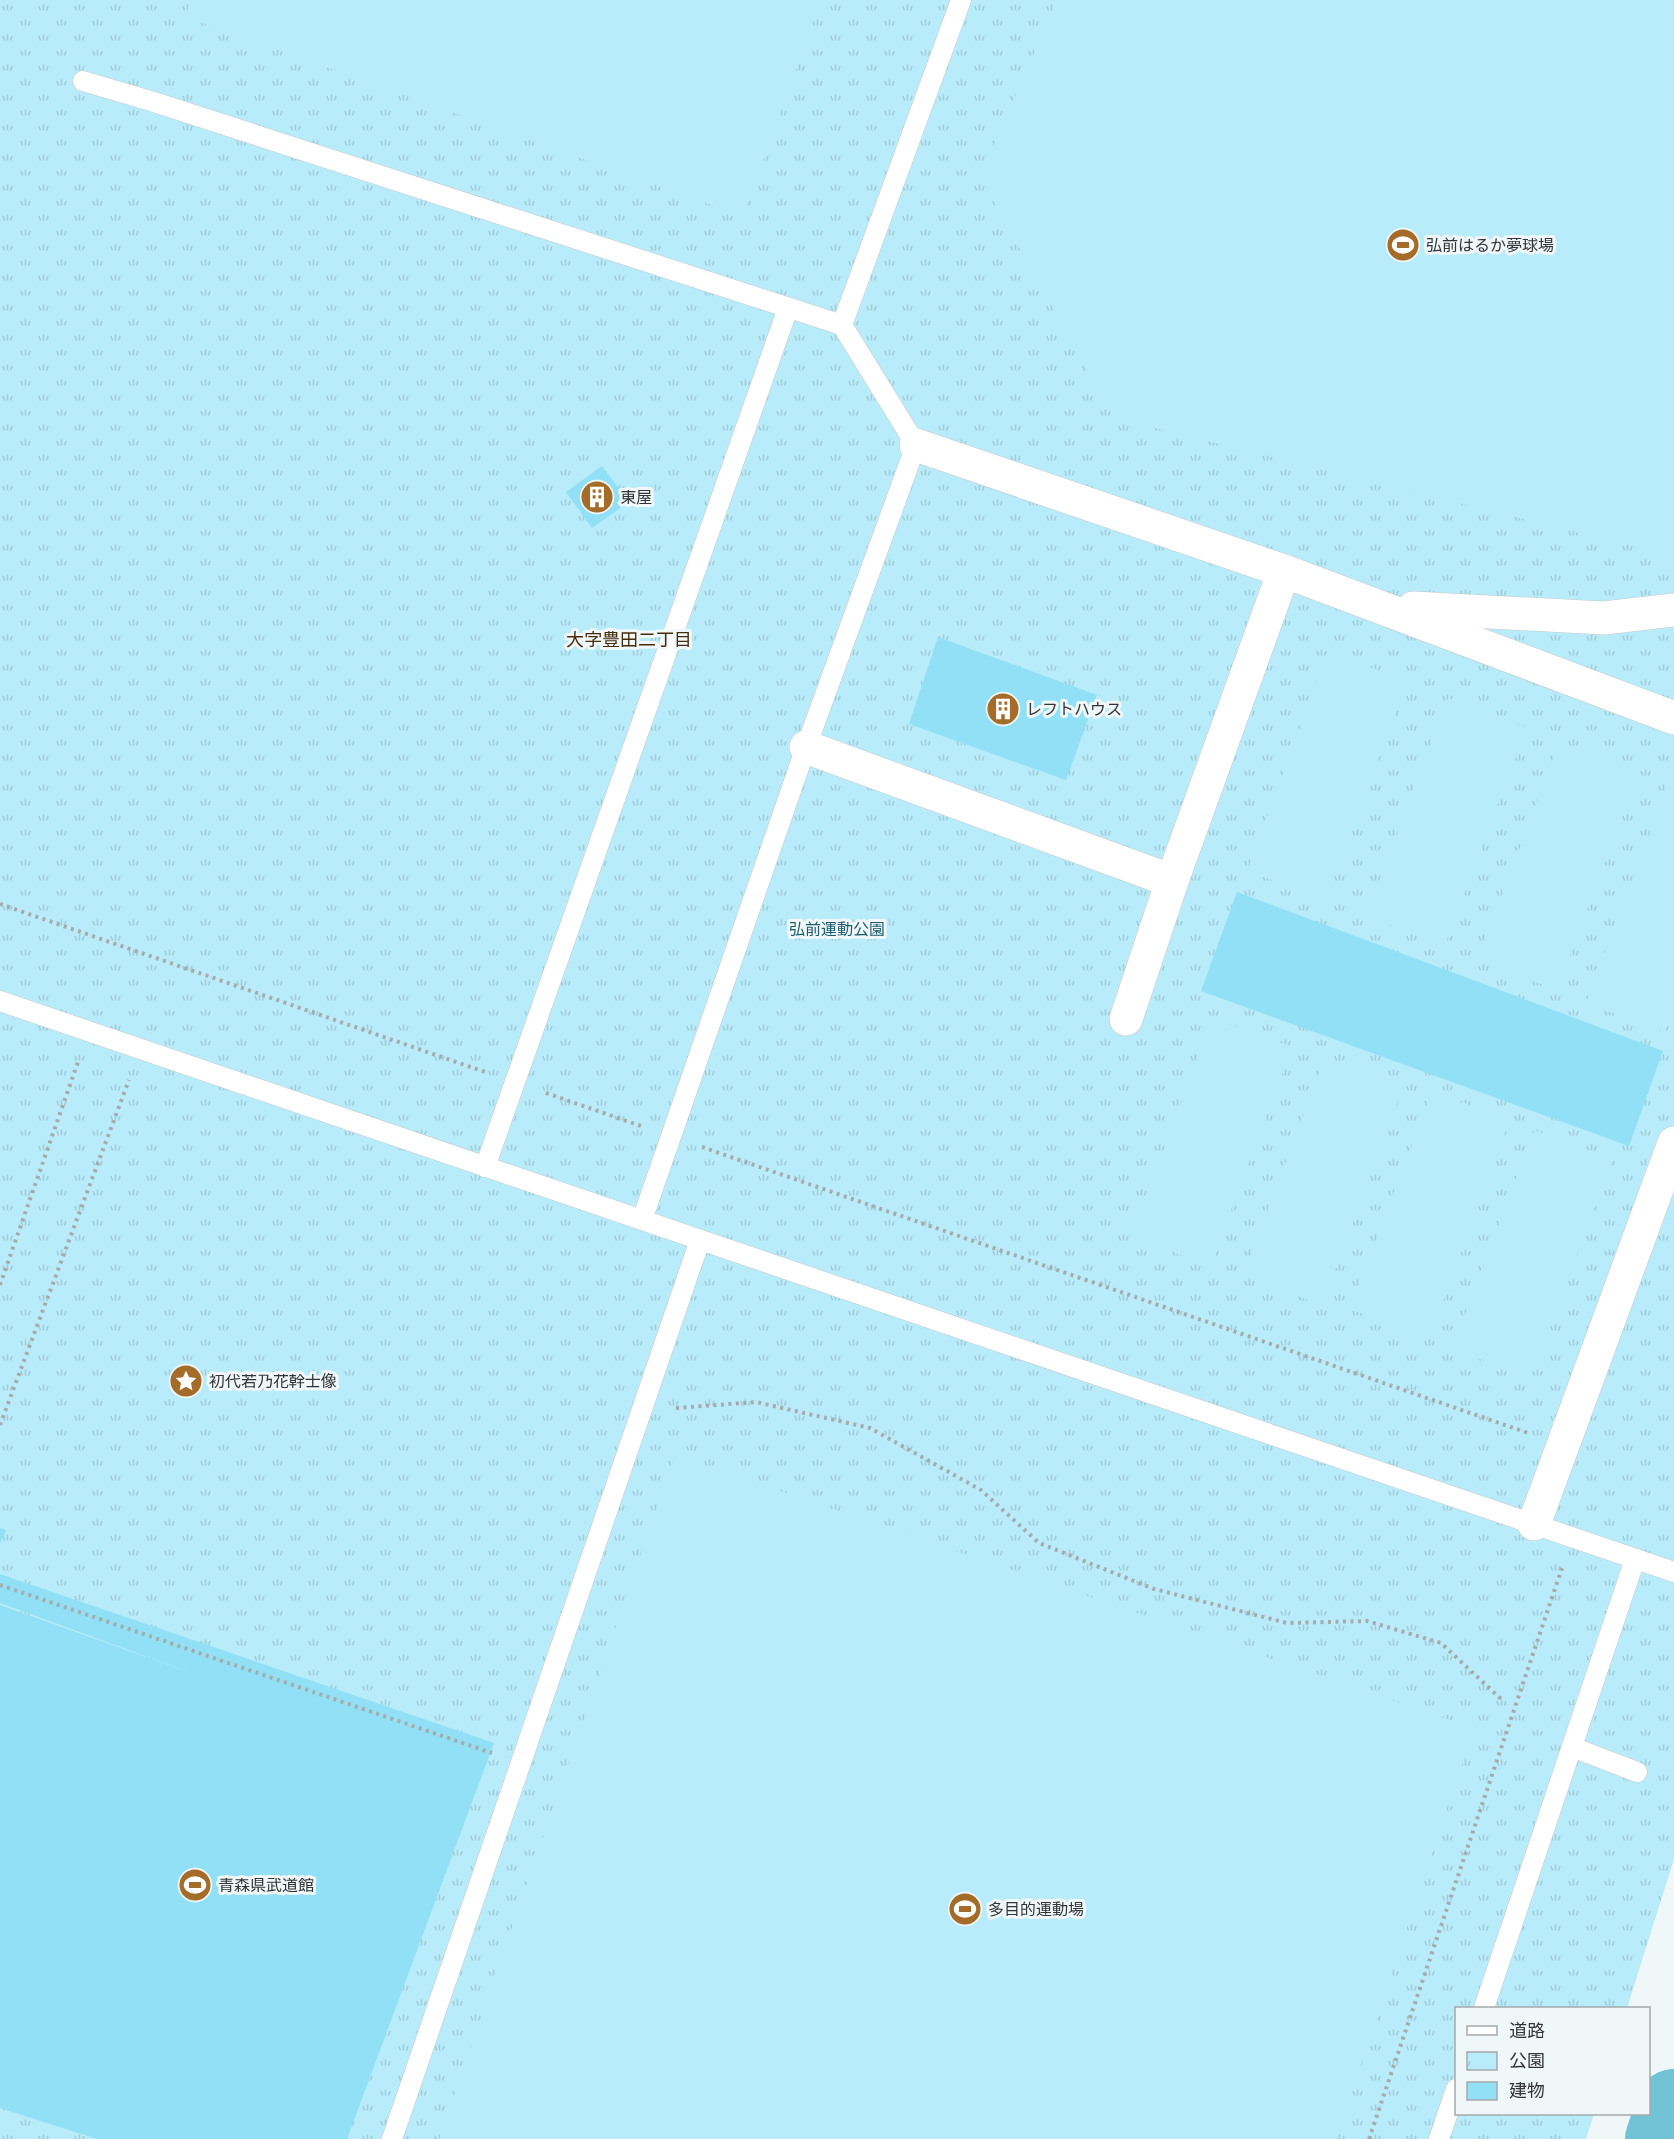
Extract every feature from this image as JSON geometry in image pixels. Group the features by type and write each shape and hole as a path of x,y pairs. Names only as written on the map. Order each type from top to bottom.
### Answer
{"street":[{"path":"916,445 1284,571 1674,717"},
{"path":"1126,1019 1172,881 1284,571"},
{"path":"1373,604 1604,618 1674,610"},
{"path":"806,747 1172,881"},
{"path":"1534,1524 1674,1143"}],"lane":[{"path":"842,325 961,0"},
{"path":"83,81 842,325 916,445 806,747 642,1220"},
{"path":"485,1167 788,308"},
{"path":"0,1001 1674,1572"},
{"path":"392,2139 700,1240"},
{"path":"1484,2007 1635,1559"},
{"path":"1572,1747 1637,1772"},
{"path":"1439,2139 1455,2092"}],"path":[{"path":"0,904 1563,1445"},
{"path":"0,1284 78,1062"},
{"path":"0,1425 129,1080"},
{"path":"642,1410 756,1402 870,1428 981,1490 1039,1543 1154,1589 1287,1623 1367,1621 1441,1643 1501,1699"},
{"path":"1369,2139 1563,1564"},
{"path":"0,1585 521,1763"}],"green space":[{"name":"弘前運動公園","path":"0,0 1674,0 1674,1859 1627,2007 1455,2007 1455,2115 1594,2115 1586,2139 0,2139"},
{"path":"191,0 821,0 743,216 185,17"},
{"name":"弘前はるか夢球場","path":"1057,0 1674,0 1674,556 1114,418 980,177"},
{"path":"1328,652 1408,681 1326,900 1247,871"},
{"path":"1448,698 1527,728 1445,945 1366,916"},
{"path":"1559,742 1639,772 1557,990 1478,961"},
{"path":"1668,784 1674,787 1674,1008 1665,1032 1586,1003"},
{"path":"1213,1018 1292,1047 1210,1266 1131,1236"},
{"path":"1325,1057 1404,1086 1322,1305 1243,1276"},
{"path":"1432,1091 1510,1120 1429,1339 1350,1309"},
{"path":"1534,1130 1613,1159 1531,1378 1452,1349"},
{"name":"多目的運動場","path":"675,1455 1474,1728 1336,2139 439,2139"}],"building":[{"name":"東屋","path":"602,466 629,502 592,528 566,492"},
{"name":"レフトハウス","path":"938,637 1097,695 1066,780 909,724"},
{"path":"1237,892 1663,1051 1629,1146 1201,991"},
{"path":"0,1528 6,1530 0,1544"},
{"path":"0,1574 494,1743 347,2139 97,2139 0,2108 0,1605 205,1678 0,1603"}],"waterway":[{"path":"1663,2139 1674,2107"}],"place":[{"name":"弘前はるか夢球場","path":"1403,245"},
{"name":"東屋","path":"597,497"},
{"name":"レフトハウス","path":"1003,709"},
{"name":"初代若乃花幹士像","path":"186,1381"},
{"name":"青森県武道館","path":"195,1885"},
{"name":"多目的運動場","path":"965,1909"}],"district":[{"name":"大字豊田二丁目","path":"629,640"}]}
